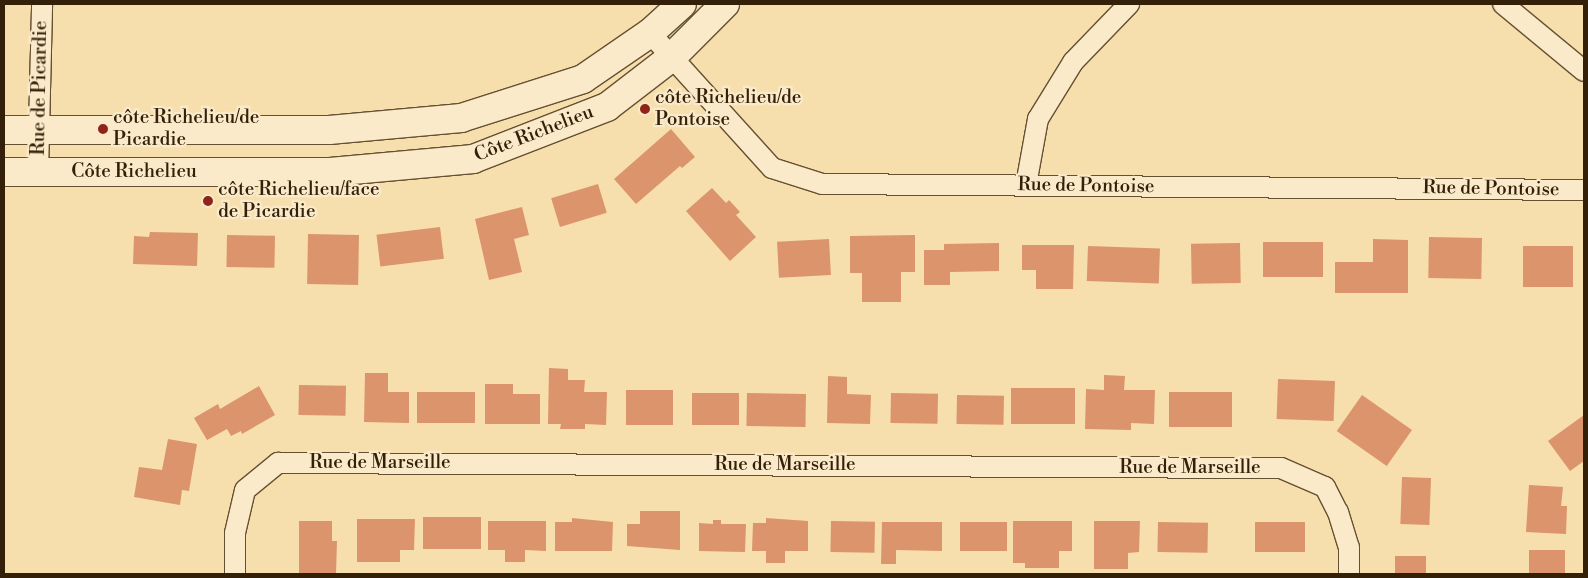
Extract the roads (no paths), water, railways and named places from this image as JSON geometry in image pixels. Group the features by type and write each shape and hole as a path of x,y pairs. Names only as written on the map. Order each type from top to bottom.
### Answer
{"street":[{"name":"Rue de Picardie","path":"38,172 42,4"},
{"name":"Côte Richelieu","path":"4,130 329,130 462,118 583,79 650,33 682,4"},
{"name":"Côte Richelieu","path":"4,172 330,172 473,159 607,107 672,57 725,4"},
{"path":"1026,185 1038,119 1073,62 1129,4"},
{"path":"1503,4 1584,71"},
{"name":"Rue de Pontoise","path":"650,33 772,168 822,184 1584,190"},
{"name":"Rue de Marseille","path":"235,574 236,533 245,490 278,463 1281,468 1325,487 1338,512 1349,547 1349,574"}],"place":[{"name":"côte Richelieu/de Pontoise","path":"645,109"},
{"name":"côte Richelieu/de Picardie","path":"103,129"},
{"name":"côte Richelieu/face de Picardie","path":"208,201"}]}
